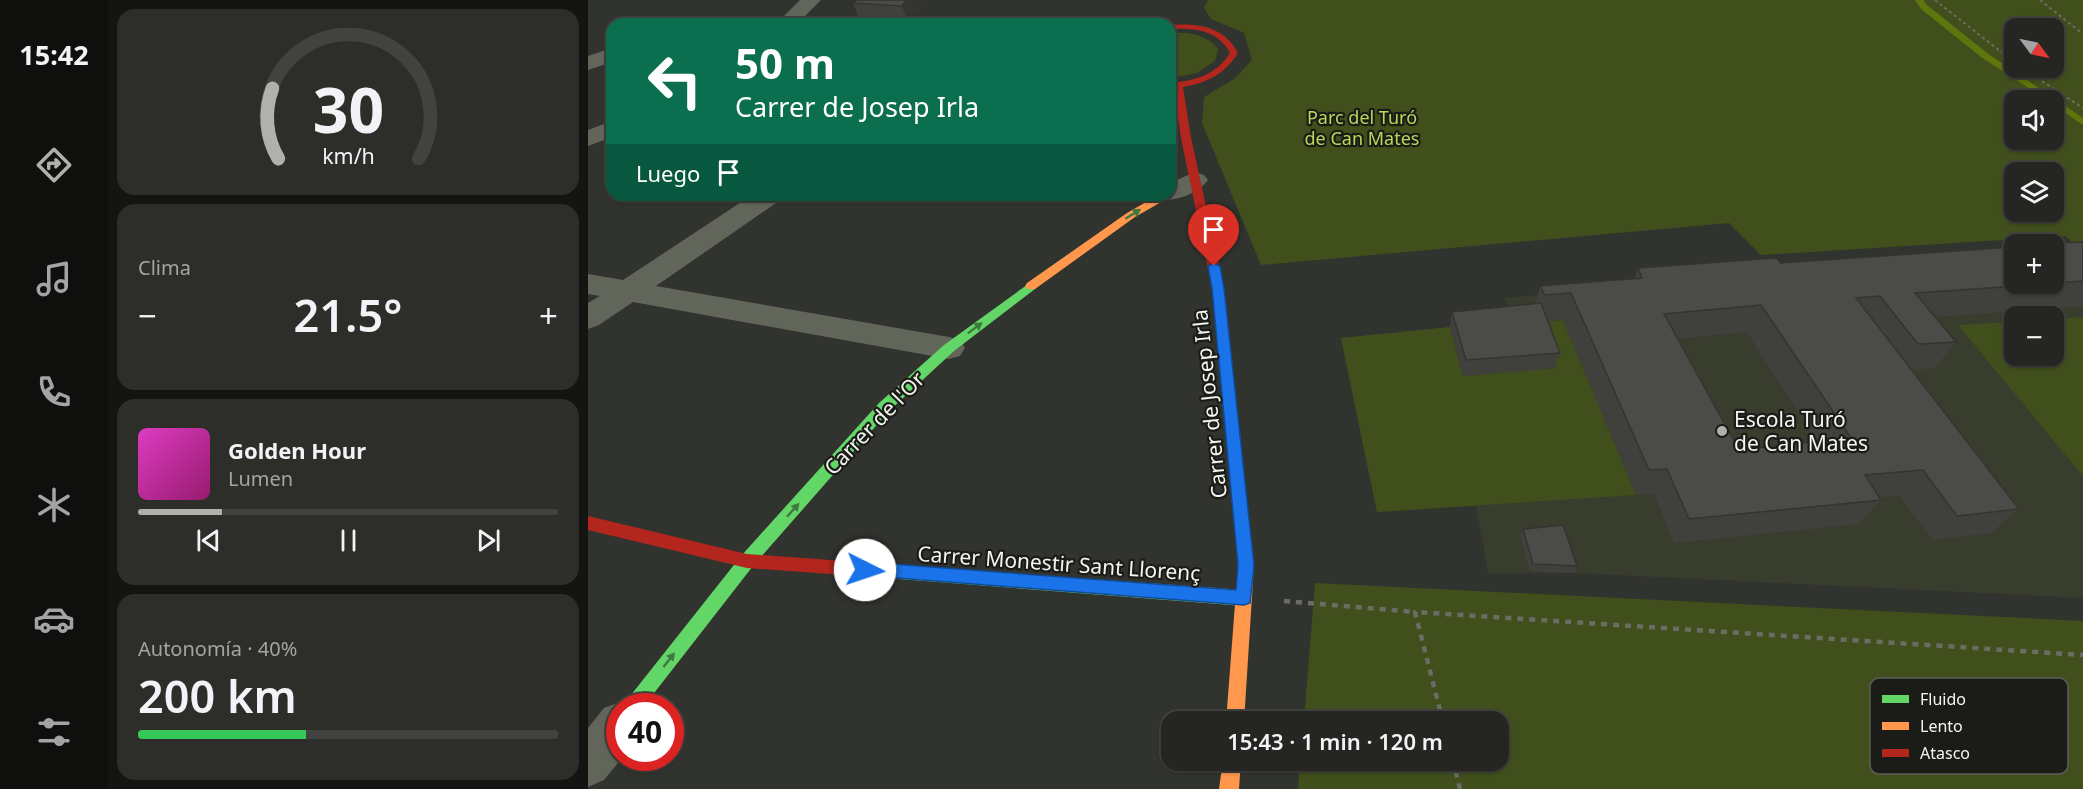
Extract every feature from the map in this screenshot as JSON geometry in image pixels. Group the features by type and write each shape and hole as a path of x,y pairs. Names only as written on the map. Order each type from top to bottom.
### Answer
{"street":[{"path":"792,18 811,0"},
{"path":"1176,23 1217,33 1226,38 1234,53 1230,63 1222,71 1206,79 1176,86"},
{"path":"588,54 606,54"},
{"path":"588,64 606,56"},
{"name":"Carrer de Josep Irla","path":"1176,95 1218,288 1246,565 1235,711"},
{"path":"588,139 606,131"},
{"name":"Carrer de l'Or","path":"1176,190 1195,180"},
{"path":"588,318 761,201"},
{"name":"Carrer de l'Or","path":"643,693 747,561 884,407 949,348 1023,291 1111,229 1157,201"},
{"path":"588,284 949,348"},
{"name":"Carrer Monestir Sant Llorenç","path":"588,523 747,561 1244,598"},
{"path":"588,765 606,742"},
{"path":"1230,789 1231,771"}],"path":[{"path":"1935,0 2004,54"},
{"path":"2040,0 2083,34"},
{"path":"2037,78 2083,108"},
{"path":"1244,598 1415,612 2083,655"},
{"path":"1415,612 1440,711"},
{"path":"1456,771 1460,789"}],"shaded area":[{"name":"Escola Turó de Can Mates","path":"2004,252 2004,294 2064,294 2064,282 2083,278 2083,598 1574,573 1488,573 1476,506 1377,512 1341,338 1513,321 1504,298"}],"green space":[{"name":"Parc del Turó de Can Mates","path":"1208,0 2083,0 2083,252 2064,234 2004,234 2004,240 1761,255 1729,223 1261,265 1202,123 1204,97 1234,79 1252,60 1244,33 1211,19 1204,8"},
{"path":"1176,33 1203,37 1218,49 1215,61 1197,73 1176,77"},
{"path":"2083,317 2083,476 1958,325 2004,323 2004,366 2064,366 2064,318"},
{"path":"1563,320 1636,495 1377,512 1341,338 1450,327 1463,376 1555,368 1538,322"},
{"path":"1315,583 2083,621 2083,789 1298,789 1299,771 1509,771 1509,711 1305,711"}],"building":[{"path":"857,0 907,0 902,6 853,3"},
{"path":"2083,242 2083,281 2064,282 2064,243"},
{"path":"2004,248 2004,287 1915,293 1956,342 1918,344 1880,296 1856,298 2019,509 1957,516 1923,470 1865,475 1881,500 1689,519 1667,469 1649,470 1571,293 1545,295 1540,286 1642,278 1638,268 1776,258 1781,263","holes":["1761,305 1851,438 1739,450 1664,314"]},
{"path":"1541,303 1560,353 1466,360 1452,312"},
{"path":"1563,525 1577,566 1533,564 1523,529"}],"waterway":[{"path":"1919,0 1924,7 1984,55 2037,90"},
{"path":"2064,109 2083,122"}],"traffic: fast":[{"path":"643,693 747,561 884,407 949,348 1031,286"},
{"path":"899,572 1244,598"}],"traffic: slow":[{"path":"1031,286 1131,215 1156,201"},
{"path":"1236,711 1246,565 1238,485"},
{"path":"1229,789 1231,771"}],"traffic: jam":[{"path":"1176,27 1199,27 1216,33 1229,44 1234,53 1229,62 1215,74 1189,84 1176,85"},
{"path":"1178,86 1186,138 1218,288 1238,485"},
{"path":"588,523 747,561 899,572"}],"place":[{"name":"Escola Turó de Can Mates","path":"1722,431"}],"route":[{"path":"865,570 1244,598 1246,565 1214,266"}]}
